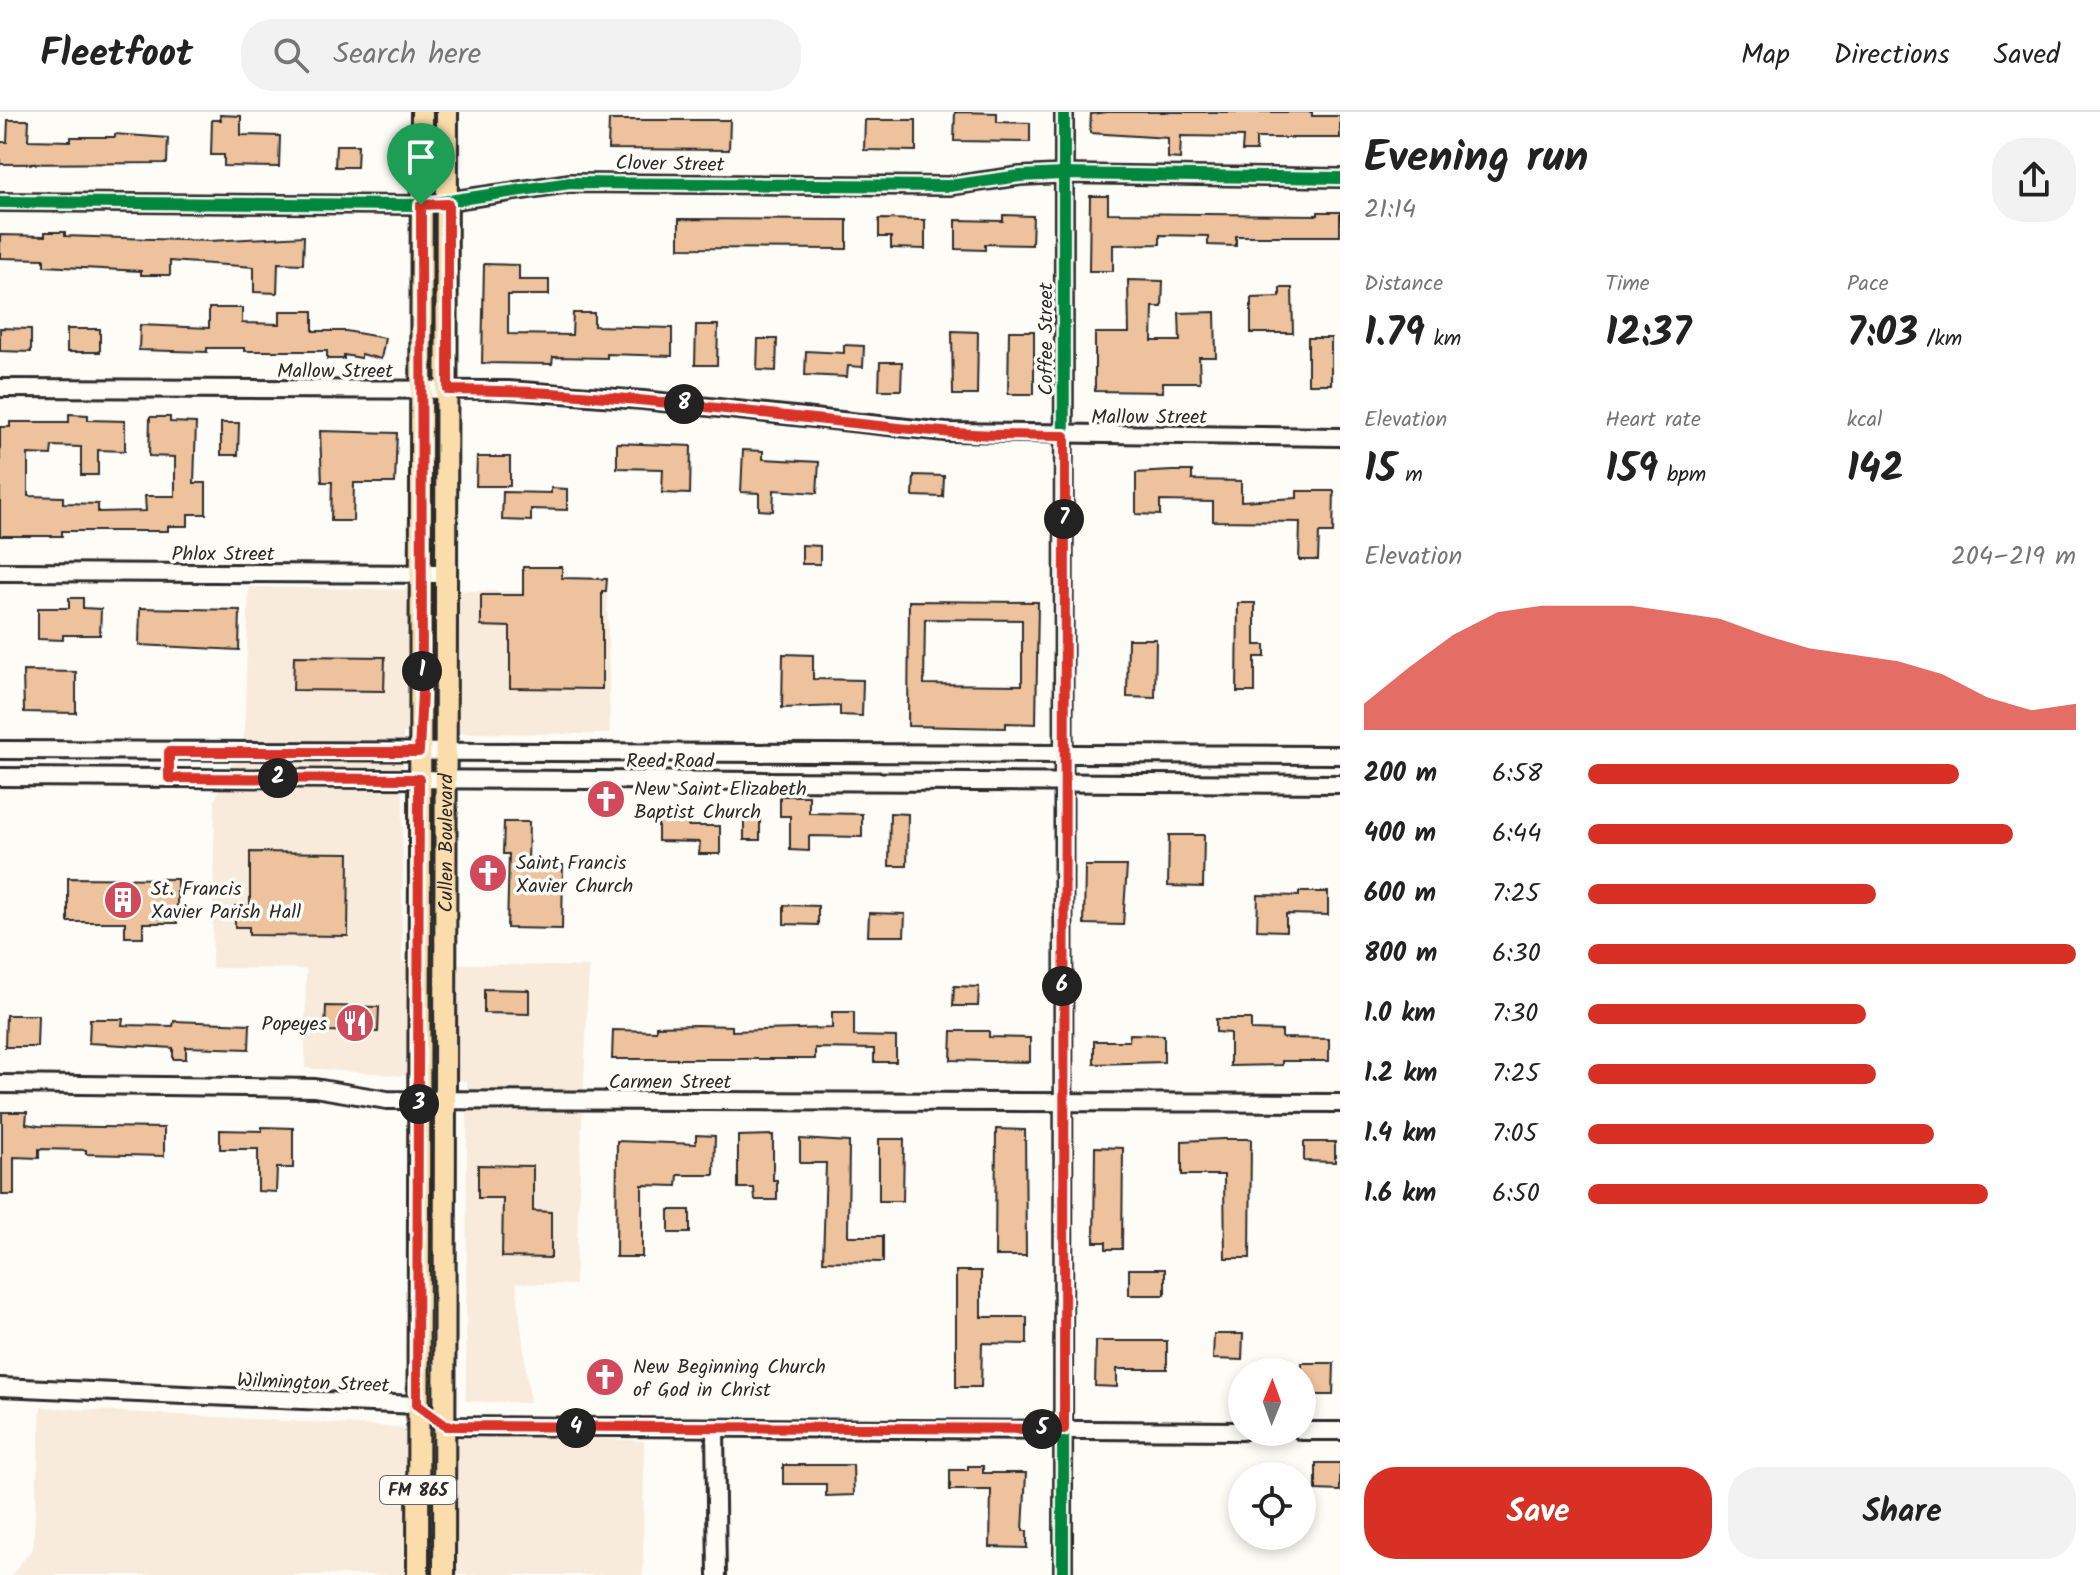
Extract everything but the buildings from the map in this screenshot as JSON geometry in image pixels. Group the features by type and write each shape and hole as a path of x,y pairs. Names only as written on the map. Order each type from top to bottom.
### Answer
{"main road":[{"name":"Cullen Boulevard","path":"418,1575 422,112"},
{"name":"Cullen Boulevard","path":"444,1575 447,112"}],"street":[{"name":"Coffee Street","path":"1063,1575 1064,112"},
{"name":"Clover Street","path":"0,202 421,205 448,204 570,183 949,186 1020,176 1062,174 1340,178"},
{"name":"Mallow Street","path":"0,388 508,390 643,400 945,432 1065,436 1340,437"},
{"name":"Phlox Street","path":"0,572 446,574"},
{"name":"Reed Road","path":"0,750 1340,755"},
{"path":"169,752 169,778"},
{"path":"695,780 696,754"},
{"name":"Reed Road","path":"0,777 1062,780 1340,784"},
{"name":"Carmen Street","path":"0,1084 315,1088 387,1100 1340,1103"},
{"name":"Wilmington Street","path":"0,1387 196,1399 417,1405 446,1426"},
{"path":"446,1426 1228,1431"},
{"path":"715,1429 717,1575"},
{"path":"1316,1431 1340,1431"}],"shaded area":[{"path":"249,587 607,593 610,734 403,733 402,962 589,967 575,1285 516,1283 530,1403 466,1401 467,1081 305,1068 306,969 212,968 215,799 244,737"},
{"path":"41,1407 644,1441 643,1575 11,1575 33,1548"}],"cycle path":[{"path":"1063,1575 1064,112"},
{"path":"0,202 421,205 570,183 949,186 1020,176 1062,174 1340,178"}],"place":[{"name":"New Saint Elizabeth Baptist Church","path":"606,799"},
{"name":"Saint Francis Xavier Church","path":"488,873"},
{"name":"St. Francis Xavier Parish Hall","path":"123,900"},
{"name":"Popeyes","path":"355,1023"},
{"name":"New Beginning Church of God in Christ","path":"605,1377"}],"route":[{"path":"448,204 448,390 508,390 643,400 945,432 1065,436 1062,754 1064,1429 446,1426 417,1405 419,779 169,778 169,752 419,752 422,692 421,205 448,204"}]}
